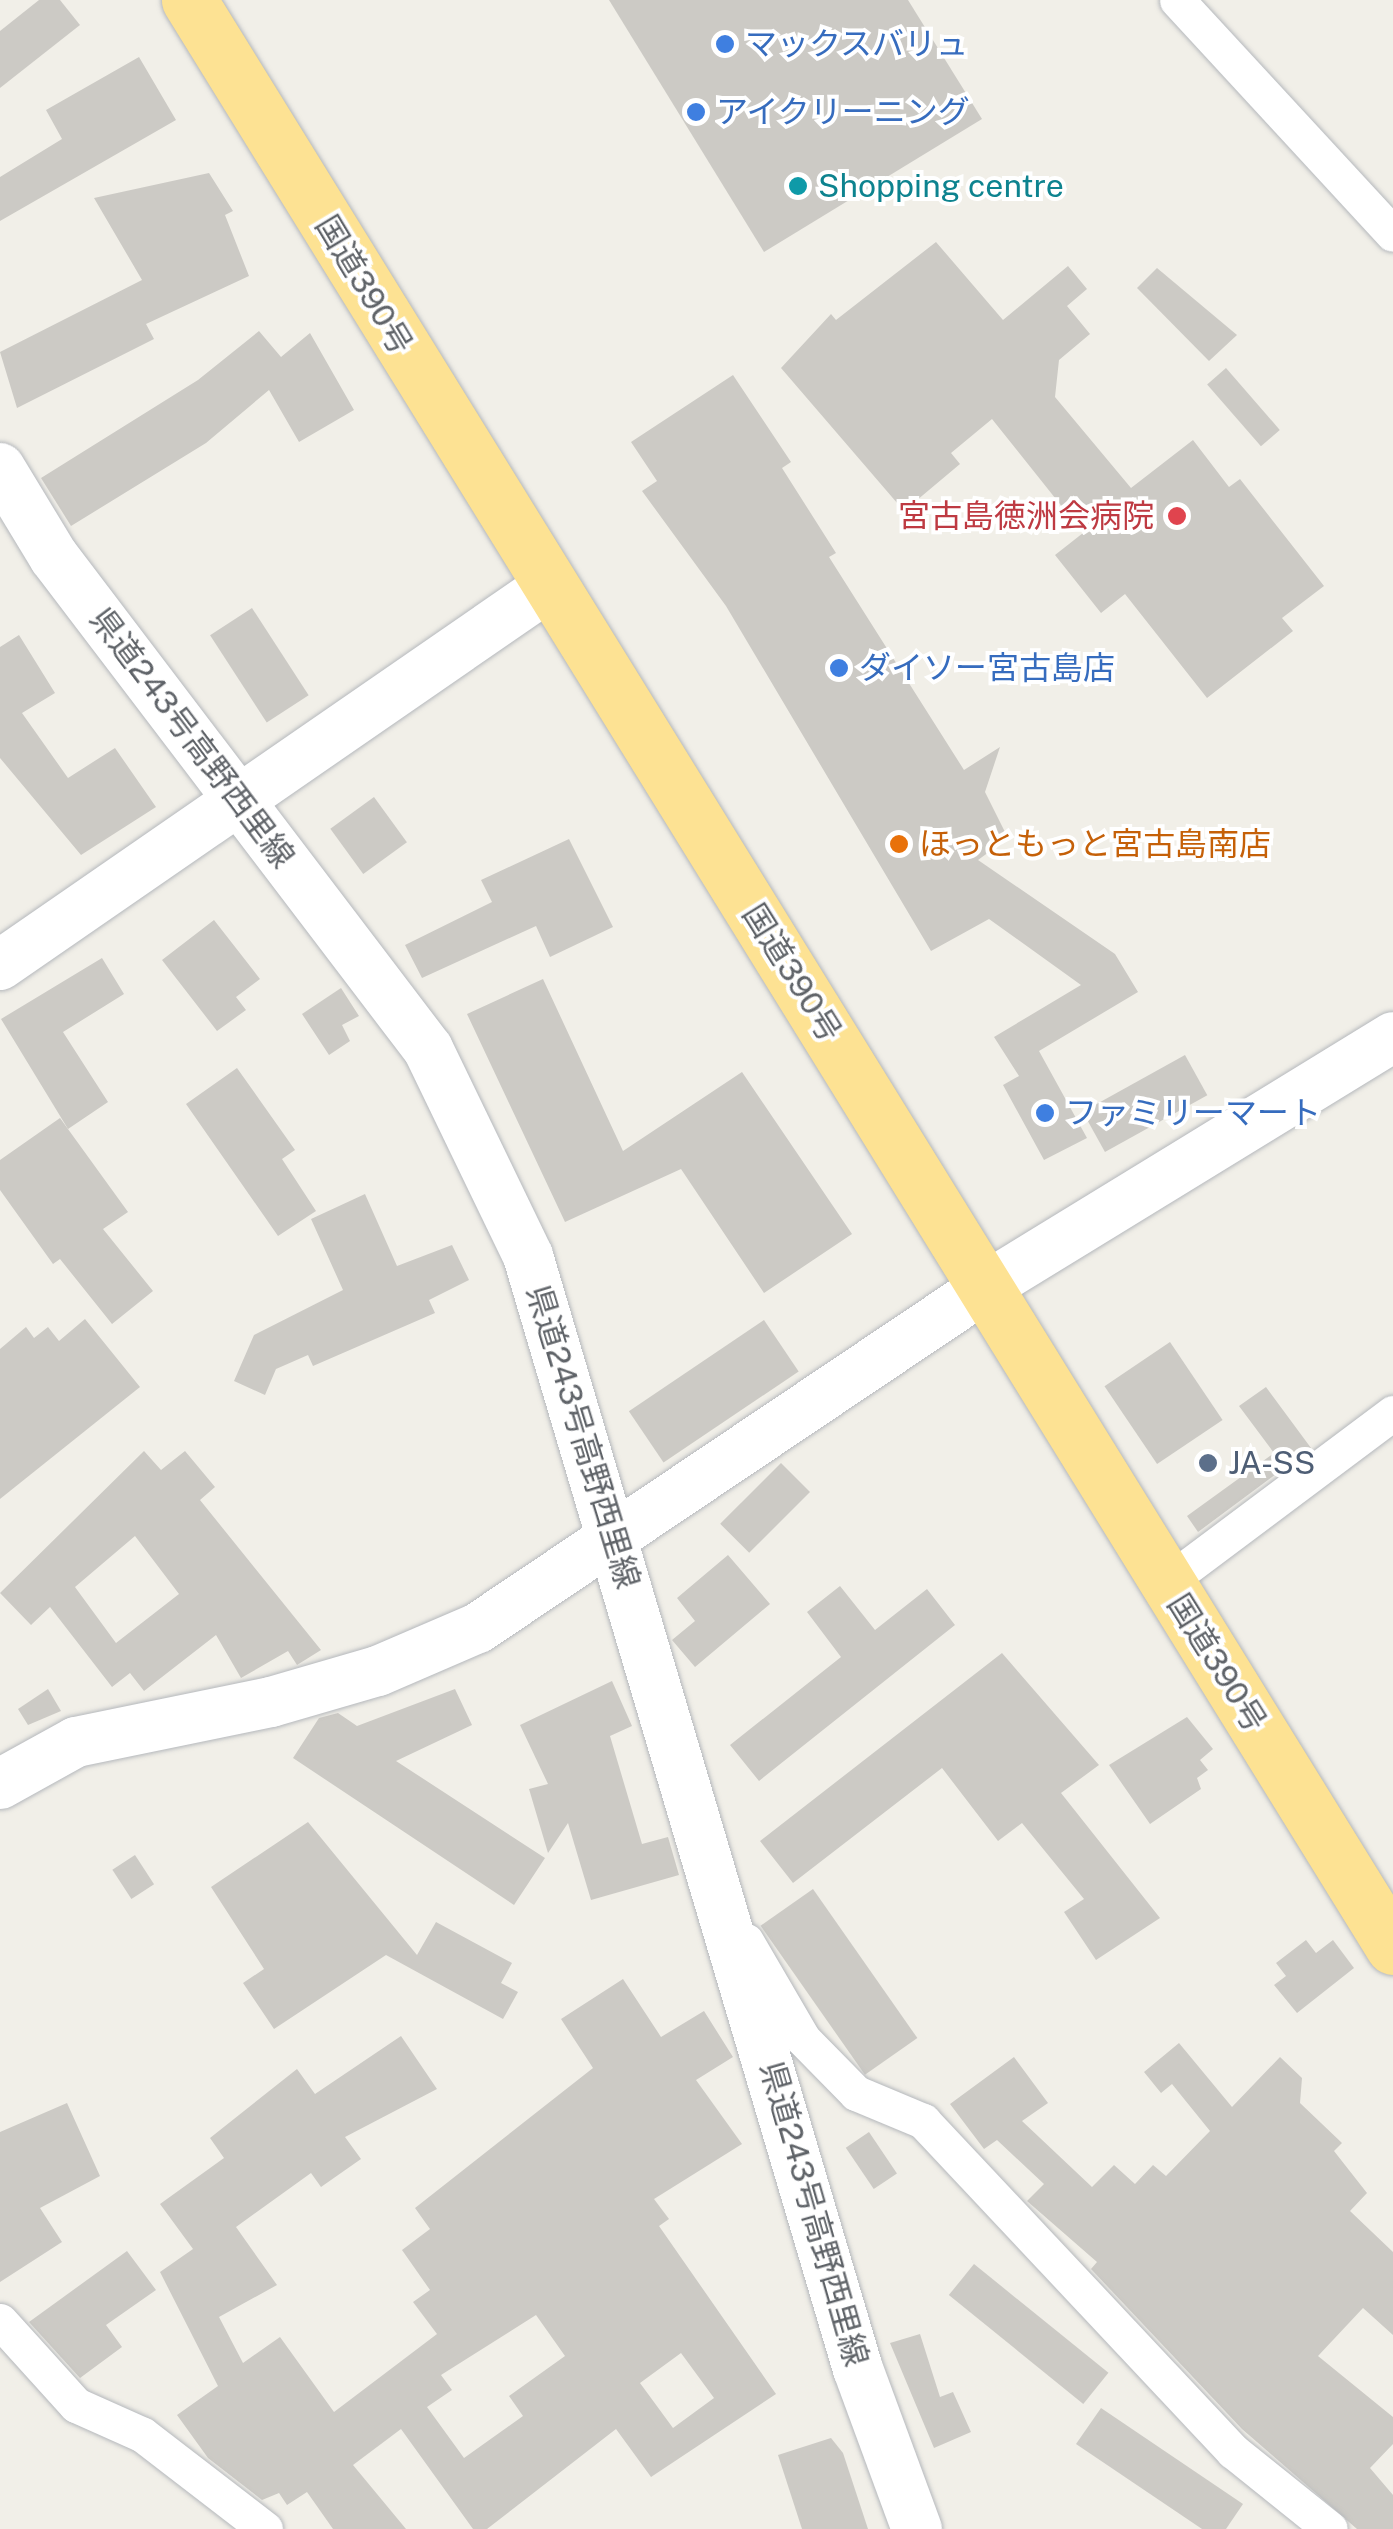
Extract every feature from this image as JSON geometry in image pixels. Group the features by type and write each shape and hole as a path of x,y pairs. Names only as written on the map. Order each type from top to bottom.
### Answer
{"highway":[{"name":"国道390号","path":"189,0 1167,1582 1386,1919"}],"main road":[{"name":"県道243号高野西里線","path":"0,468 54,558 428,1049 463,1112 528,1256 726,1907 858,2369 918,2529"},
{"path":"0,965 549,586"},
{"path":"0,1784 76,1742 378,1671 478,1628 612,1534 987,1286 1393,1037"}],"street":[{"path":"1196,9 1393,234"},
{"path":"1167,1582 1393,1414"},
{"path":"726,1907 803,2039 842,2080 922,2121 1233,2451 1330,2529"},
{"path":"0,2321 76,2405 143,2435 265,2529"}],"building":[{"path":"39,0 60,0 80,25 0,88 0,31"},
{"name":"Shopping centre","path":"609,0 908,0 982,119 764,252"},
{"path":"139,57 176,120 0,221 0,177 62,139 46,110"},
{"path":"209,173 233,211 225,215 249,276 146,324 154,339 17,408 0,352 142,280 94,198"},
{"path":"936,242 1003,320 1068,266 1087,289 1067,306 1090,334 1059,360 1055,397 1131,488 1193,440 1229,487 1240,479 1324,586 1282,618 1293,631 1207,698 1125,594 1101,613 1055,555 1083,533 992,419 951,453 960,464 904,511 781,368 831,314 836,320"},
{"path":"1157,268 1237,335 1209,361 1137,288"},
{"path":"259,331 281,357 310,333 354,410 299,442 269,390 206,443 71,526 41,478 198,380"},
{"path":"1226,368 1280,430 1261,446 1207,384"},
{"path":"733,375 791,462 782,468 836,553 829,557 964,770 1000,747 985,792 1008,838 978,860 1115,954 1138,992 1039,1051 1087,1138 1044,1160 1003,1085 1019,1076 994,1037 1081,985 989,919 931,951 726,606 642,491 657,481 631,442"},
{"path":"252,608 309,695 267,722 210,635"},
{"path":"19,635 55,693 22,713 68,778 115,748 156,807 81,855 0,758 0,647"},
{"path":"374,797 407,842 363,874 330,829"},
{"path":"569,839 613,927 550,957 536,926 422,978 405,945 492,902 481,880"},
{"path":"214,920 260,979 236,997 246,1010 217,1031 162,960"},
{"path":"102,958 124,994 63,1032 108,1102 68,1129 1,1019"},
{"path":"543,979 623,1151 742,1072 852,1234 764,1293 681,1169 565,1222 467,1014"},
{"path":"341,988 359,1016 342,1025 350,1041 329,1055 302,1014"},
{"path":"1185,1055 1207,1095 1105,1152 1083,1112"},
{"path":"237,1068 295,1150 282,1159 316,1211 278,1236 186,1104"},
{"path":"60,1118 128,1212 103,1229 153,1291 112,1324 60,1259 53,1264 0,1190 0,1160"},
{"path":"365,1194 397,1266 452,1245 469,1280 429,1300 435,1313 313,1366 308,1355 276,1369 265,1395 234,1381 254,1335 343,1290 311,1219"},
{"path":"85,1319 140,1387 0,1499 0,1349 26,1327 34,1338 48,1327 59,1341"},
{"path":"764,1320 799,1371 664,1463 629,1411"},
{"path":"1170,1342 1223,1420 1157,1464 1105,1386"},
{"path":"1266,1387 1311,1448 1198,1532 1187,1516 1274,1453 1239,1406"},
{"path":"144,1451 161,1470 185,1451 215,1487 200,1500 321,1650 297,1665 288,1651 241,1678 216,1635 144,1691 130,1673 112,1687 50,1607 31,1625 0,1593","holes":["135,1536 179,1594 116,1643 75,1587"]},
{"path":"781,1463 810,1492 749,1553 720,1524"},
{"path":"728,1555 770,1604 695,1667 672,1640 695,1621 677,1598"},
{"path":"840,1586 875,1630 927,1589 955,1625 759,1781 730,1745 841,1657 807,1612"},
{"path":"1002,1653 1099,1765 1061,1793 1160,1918 1096,1960 1064,1912 1084,1899 1022,1823 998,1841 942,1768 793,1883 760,1841"},
{"path":"612,1681 632,1726 610,1736 642,1844 668,1837 679,1875 591,1900 568,1823 548,1853 529,1789 548,1784 520,1725"},
{"path":"48,1689 61,1711 28,1725 18,1709"},
{"path":"455,1689 472,1725 396,1761 545,1858 514,1905 293,1758 319,1718 338,1713 357,1726"},
{"path":"1187,1717 1213,1749 1200,1760 1208,1770 1197,1778 1201,1789 1150,1824 1109,1765"},
{"path":"308,1822 417,1955 436,1922 512,1963 501,1983 518,1992 503,2019 386,1955 274,2029 243,1983 264,1969 211,1887"},
{"path":"135,1855 154,1884 131,1899 112,1870"},
{"path":"813,1889 917,2038 865,2075 761,1926"},
{"path":"1306,1940 1316,1953 1333,1940 1354,1968 1297,2013 1274,1985 1286,1976 1276,1963"},
{"path":"623,1979 661,2037 704,2011 733,2057 696,2080 742,2144 654,2199 669,2219 659,2226 776,2394 651,2477 616,2429 487,2529 473,2529 401,2429 353,2465 406,2529 333,2529 307,2492 287,2505 279,2493 262,2500 208,2458 177,2415 218,2386 160,2272 193,2249 160,2204 224,2158 210,2138 297,2069 315,2094 401,2036 437,2089 345,2137 361,2159 321,2187 311,2173 236,2227 277,2285 219,2317 243,2363 280,2337 334,2412 437,2334 413,2302 430,2290 402,2250 430,2229 415,2208 593,2068 561,2019","holes":["536,2315 565,2356 509,2396 523,2416 464,2458 427,2407 452,2390 441,2375","681,2353 714,2398 673,2428 640,2383"]},
{"path":"1179,2043 1232,2107 1280,2057 1302,2078 1300,2103 1342,2143 1334,2151 1367,2193 1350,2211 1393,2252 1393,2335 1363,2308 1318,2356 1393,2417 1393,2444 1370,2468 1393,2495 1393,2529 1357,2529 1242,2429 1091,2269 1097,2262 1027,2201 1044,2184 997,2140 984,2149 950,2104 1014,2057 1048,2103 1022,2121 1092,2187 1114,2165 1135,2184 1153,2165 1166,2176 1210,2131 1172,2084 1161,2093 1144,2072"},
{"path":"67,2103 100,2176 40,2208 62,2242 0,2282 0,2132"},
{"path":"869,2132 897,2173 874,2189 846,2148"},
{"path":"127,2251 156,2290 106,2325 122,2347 80,2378 29,2322"},
{"path":"974,2264 1108,2373 1083,2404 949,2295"},
{"path":"920,2334 940,2397 953,2392 971,2432 934,2448 890,2343"},
{"path":"1101,2408 1243,2504 1226,2529 1202,2529 1076,2444"},
{"path":"831,2438 843,2453 868,2529 802,2529 778,2455"}],"place":[{"name":"マックスバリュ","path":"725,44"},
{"name":"アイクリーニング","path":"696,112"},
{"name":"Shopping centre","path":"798,186"},
{"name":"宮古島徳洲会病院","path":"1177,516"},
{"name":"ダイソー宮古島店","path":"839,668"},
{"name":"ほっともっと宮古島南店","path":"899,844"},
{"name":"ファミリーマート","path":"1045,1113"},
{"name":"JA-SS","path":"1208,1463"}]}
